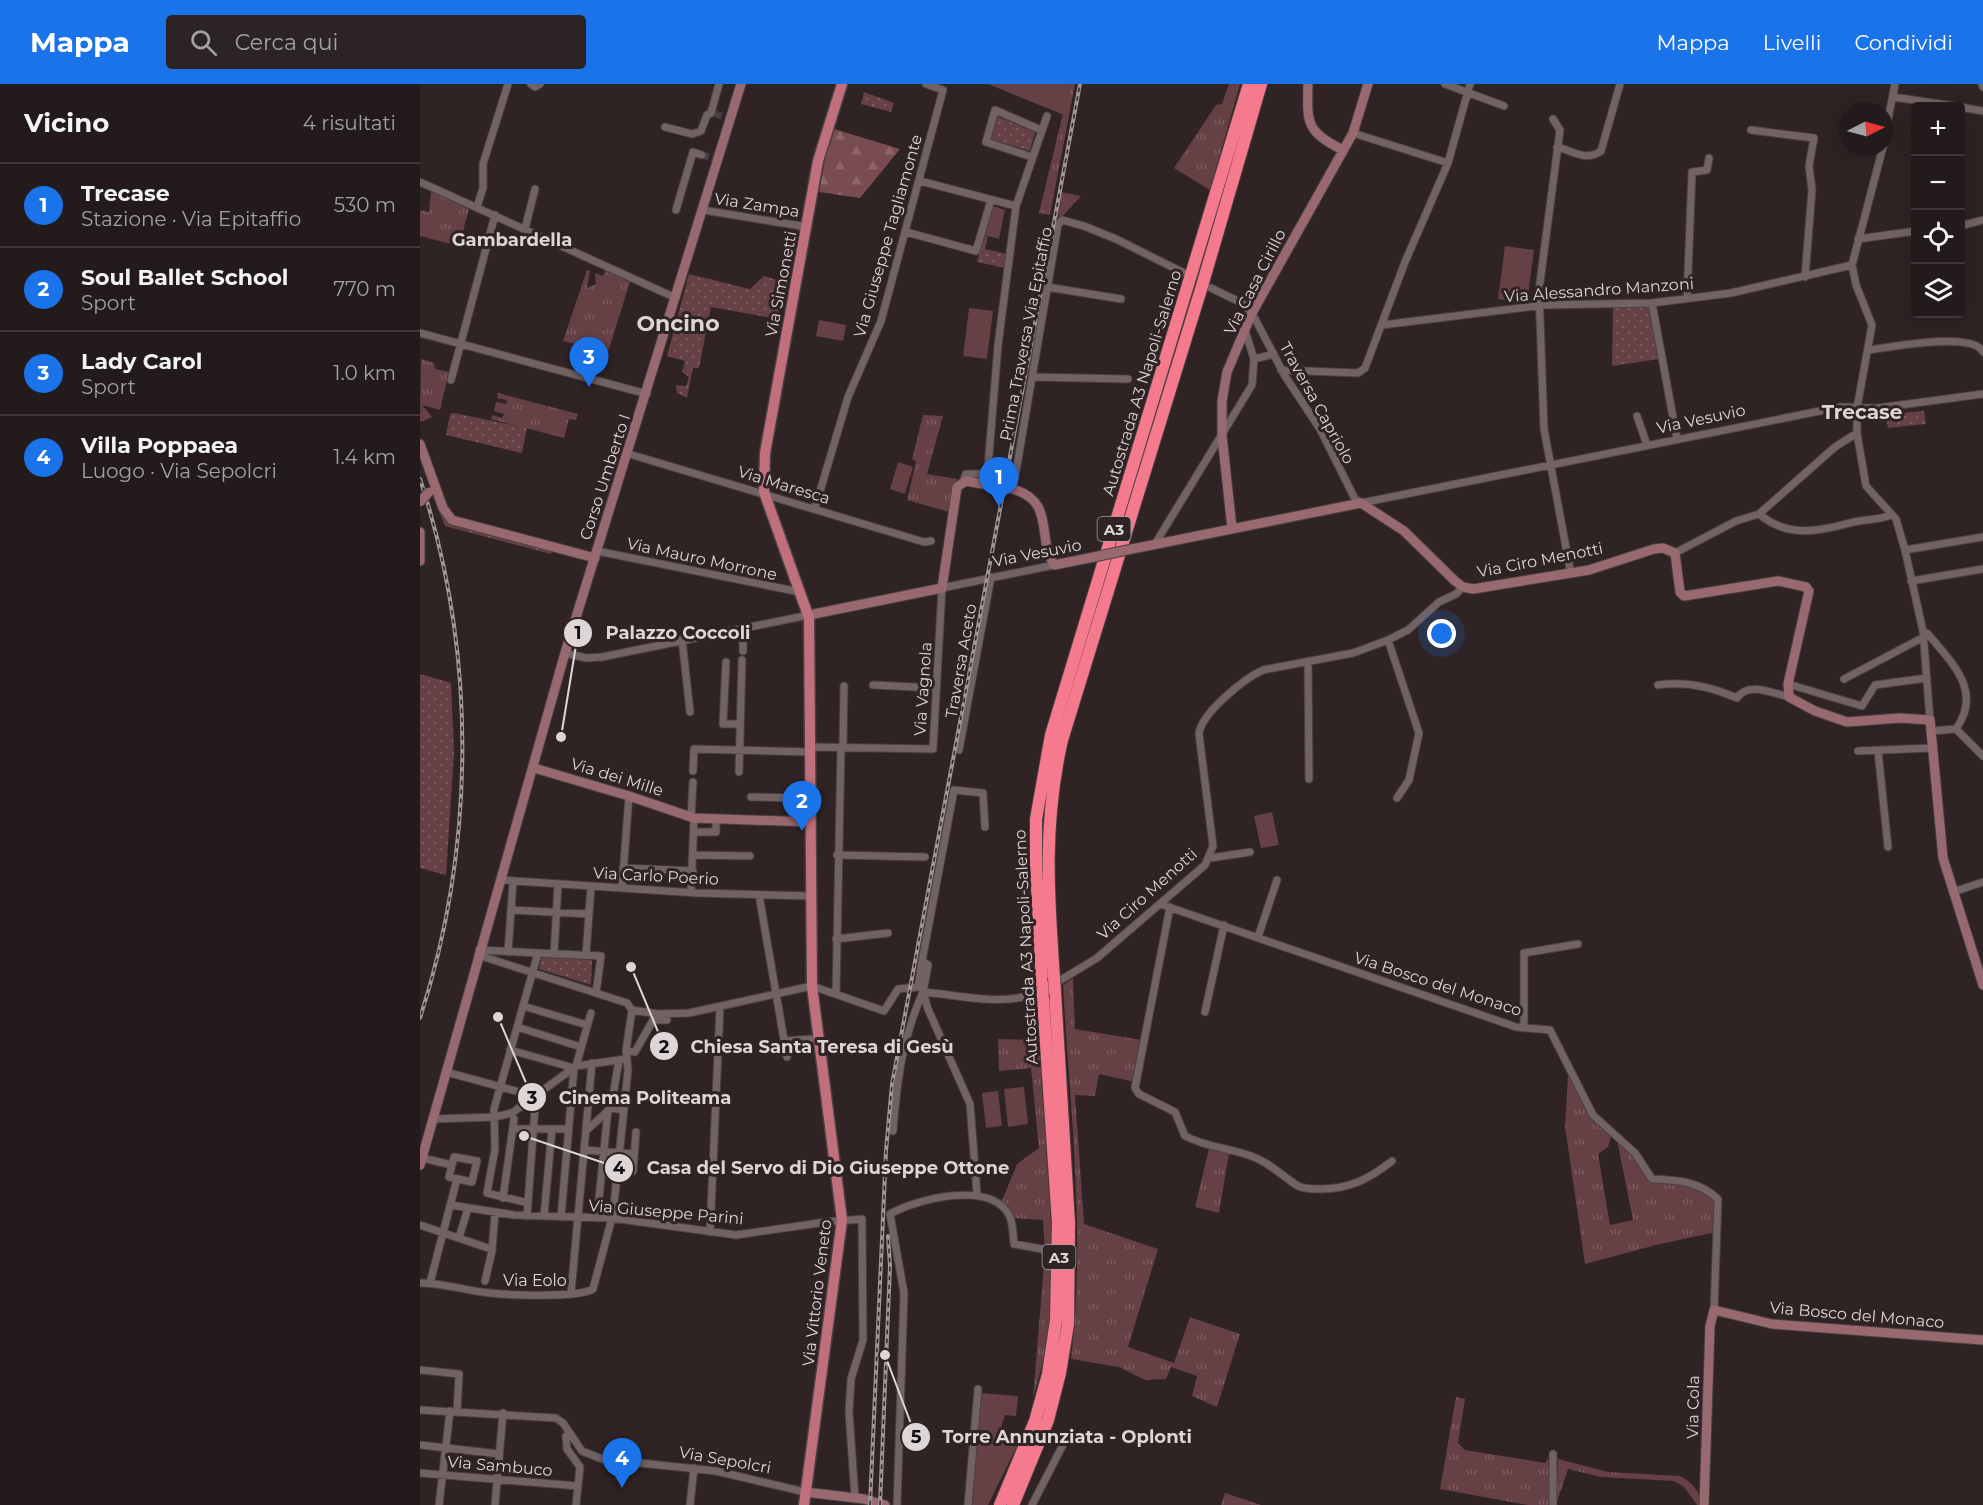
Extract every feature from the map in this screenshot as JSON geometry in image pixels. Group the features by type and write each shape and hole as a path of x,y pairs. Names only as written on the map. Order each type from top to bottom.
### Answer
{"highway":[{"name":"Autostrada A3 Napoli-Salerno","path":"1013,1505 1048,1420 1060,1373 1068,1324 1070,1223 1055,992 1048,981 1035,840 1047,752 1063,688 1167,359 1249,84"},
{"name":"Autostrada A3 Napoli-Salerno","path":"998,1505 1023,1455 1044,1393 1056,1320 1058,1223 1043,999 1048,981 1047,839 1051,793 1062,740 1202,285 1261,84"}],"main road":[{"name":"Via Simonetti","path":"764,492 765,453 818,161 842,84"},
{"name":"Via Vittorio Veneto","path":"764,492 809,615 812,986 842,1220 804,1505"}],"street":[{"path":"477,207 483,188 483,164 508,84"},
{"path":"531,84 536,87 540,84"},
{"path":"665,127 695,134 701,131 707,116 713,113 719,84"},
{"name":"Corso Umberto I","path":"421,1161 565,653 629,454 703,210 728,118 741,84"},
{"name":"Via Giuseppe Tagliamonte","path":"815,508 848,397 881,321 920,181 943,90 926,84"},
{"path":"1308,84 1307,112 1311,129 1320,139 1343,150"},
{"name":"Via Casa Cirillo","path":"1232,528 1222,436 1222,401 1227,372 1252,313 1353,133 1368,84"},
{"path":"1445,84 1469,88 1504,106"},
{"path":"1557,147 1584,156 1601,151 1620,84"},
{"path":"1892,102 1895,84"},
{"path":"1281,370 1362,372 1405,262 1448,163 1469,88"},
{"path":"1893,97 1927,102"},
{"path":"1965,108 1983,111"},
{"path":"1032,157 986,142 994,110 1041,130"},
{"path":"942,588 956,490 966,474 987,472 998,345 1016,206 1047,116"},
{"path":"1553,119 1560,130 1539,305 1544,429 1570,568"},
{"path":"1751,130 1814,138 1809,166 1813,174 1805,277"},
{"path":"1353,133 1448,163"},
{"path":"676,210 693,152 702,155"},
{"path":"1881,156 1852,265 1856,285 1872,324 1857,408 1857,432 1864,482 1898,524 1905,550 1923,635 1940,844 1983,985"},
{"path":"1687,298 1692,172 1707,171 1709,158"},
{"path":"920,181 1016,206"},
{"path":"420,182 676,298"},
{"path":"525,229 535,189"},
{"path":"906,232 976,251 991,200"},
{"name":"Via Zampa","path":"703,210 807,227"},
{"path":"451,380 495,215"},
{"name":"Prima Traversa Via Epitaffio","path":"1013,489 1056,232 1062,220 1116,239 1184,273"},
{"path":"1965,225 1983,220"},
{"path":"1858,240 1911,232"},
{"name":"Via Alessandro Manzoni","path":"1382,325 1539,305 1652,303 1731,293 1852,265"},
{"path":"1047,287 1121,299"},
{"path":"1211,288 1242,303 1252,313"},
{"path":"1652,303 1677,439"},
{"name":"Traversa Capriolo","path":"1252,313 1281,370 1320,429 1354,499 1360,503"},
{"path":"1155,544 1252,385 1254,359 1245,330"},
{"path":"420,333 647,394"},
{"path":"1869,350 1962,341 1980,347 1983,352"},
{"path":"1254,359 1274,354"},
{"path":"1032,377 1128,380"},
{"name":"Via Vesuvio","path":"565,653 593,658 1840,407 1857,408 1983,394"},
{"path":"1637,416 1647,445"},
{"path":"1789,697 1788,684 1809,591 1806,587 1778,581 1684,596 1680,592 1675,553 1736,521 1759,514 1835,447 1857,432"},
{"path":"420,444 433,490 452,520 596,554"},
{"name":"Via Maresca","path":"629,454 764,492 924,542 931,541"},
{"path":"963,482 1013,489 1034,500 1043,516 1049,556 1054,565"},
{"path":"420,502 433,490"},
{"path":"1360,503 1404,531 1463,587"},
{"path":"1759,514 1784,529 1803,533 1891,515"},
{"path":"420,532 420,561"},
{"path":"1905,550 1983,537"},
{"name":"Via Ciro Menotti","path":"923,992 1007,999 1034,995 1097,958 1205,866 1213,846 1200,727 1211,711 1250,676 1275,666 1353,653 1388,640 1408,630 1439,602 1456,594 1463,587 1489,588 1588,570 1654,549 1675,553"},
{"name":"Via Mauro Morrone","path":"596,554 801,592"},
{"path":"1911,581 1983,569"},
{"name":"Traversa Aceto","path":"959,750 991,577"},
{"name":"Via Vagnola","path":"842,747 933,749 942,588"},
{"path":"743,627 743,651"},
{"path":"1844,679 1928,634 1966,682 1966,712 1956,729"},
{"path":"682,639 690,712"},
{"path":"1388,640 1419,733 1407,786 1397,798"},
{"path":"739,772 742,660"},
{"path":"1308,661 1309,779"},
{"path":"726,662 723,724 740,724"},
{"path":"1788,684 1862,706 1875,685 1927,678"},
{"path":"1658,685 1678,682 1720,691 1737,698 1742,691 1749,688 1789,697 1815,711 1847,722 1923,717 1930,720"},
{"path":"873,685 936,688"},
{"path":"836,994 837,855 844,686"},
{"path":"1931,731 1956,729 1983,756"},
{"path":"693,771 694,749 739,751 842,747"},
{"path":"1858,751 1932,748"},
{"path":"1878,751 1888,847"},
{"name":"Via dei Mille","path":"534,768 629,795 692,818 811,822"},
{"path":"692,892 693,782"},
{"path":"632,1010 679,1014 812,986 884,1011 898,989 918,987 954,790 983,793 985,827"},
{"path":"622,888 629,795"},
{"path":"751,797 811,798"},
{"path":"694,832 716,832 716,819"},
{"path":"1210,858 1250,852"},
{"path":"694,855 750,856"},
{"path":"837,855 925,857"},
{"path":"623,868 693,871"},
{"name":"Via Carlo Poerio","path":"501,880 692,892 811,896"},
{"path":"1258,937 1277,880"},
{"path":"508,952 513,882"},
{"path":"1953,892 1983,882"},
{"path":"554,954 558,884"},
{"path":"586,955 591,886"},
{"path":"759,895 787,1057"},
{"name":"Via Bosco del Monaco","path":"1160,904 1516,1028 1550,1030 1593,1115 1635,1153 1652,1179 1686,1181 1710,1192 1718,1199 1714,1310 1772,1324 1983,1340"},
{"path":"1170,907 1136,1089 1139,1094 1175,1112 1185,1136 1202,1144 1257,1158 1301,1188 1339,1189 1352,1186 1367,1179 1392,1161"},
{"path":"511,910 589,914"},
{"path":"1205,1011 1224,926"},
{"path":"836,939 888,933"},
{"path":"1524,1028 1524,954 1578,944"},
{"path":"479,953 601,956 596,993"},
{"path":"479,953 627,1003 632,1010 624,1057 610,1109 597,1218"},
{"path":"528,1203 487,1193 495,1149 494,1109 538,953"},
{"path":"893,1131 896,1092 908,1026 923,992 928,965 922,961"},
{"path":"923,992 928,1009 970,1104 977,1194"},
{"path":"523,1006 587,1024"},
{"path":"710,1232 720,1007"},
{"path":"561,1217 575,1067 591,1013"},
{"path":"434,1119 495,1117 517,1111 535,1095 575,1067 624,1057 635,1052 653,1020 667,1020"},
{"path":"517,1028 581,1047"},
{"path":"784,1041 811,1039"},
{"path":"510,1050 575,1067"},
{"path":"612,1218 628,1070 624,1057"},
{"path":"571,1293 592,1063"},
{"path":"446,1072 535,1095"},
{"path":"527,1216 535,1129 535,1095"},
{"path":"587,1130 610,1109 624,1110"},
{"path":"503,1198 514,1119"},
{"path":"513,1129 569,1128"},
{"path":"544,1216 552,1129"},
{"path":"633,1171 636,1132"},
{"path":"585,1150 634,1154"},
{"path":"454,1157 477,1161 471,1182 449,1177 452,1165 454,1157"},
{"path":"421,1161 452,1165"},
{"path":"430,1283 457,1179"},
{"path":"897,1505 904,1281 889,1215 929,1200 977,1194 994,1200 1010,1217 1014,1244 1048,1250"},
{"name":"Via Giuseppe Parini","path":"451,1205 527,1216 612,1218 741,1235 842,1220 862,1220 863,1340 851,1379 849,1412 855,1498"},
{"path":"459,1238 468,1208"},
{"path":"485,1281 495,1213"},
{"name":"Via Eolo","path":"420,1283 483,1291 587,1293 593,1289 597,1280 612,1218"},
{"path":"420,1225 491,1248"},
{"name":"Via Cola","path":"1704,1505 1710,1326 1714,1310"},
{"path":"420,1370 459,1374 445,1448 439,1505"},
{"path":"968,1505 978,1389"},
{"name":"Via Sepolcri","path":"420,1410 503,1413 556,1418 563,1423 582,1450 602,1460 694,1468 748,1476 806,1491 885,1505"},
{"path":"495,1505 503,1413"},
{"path":"569,1433 565,1442 567,1449 579,1463 576,1505"},
{"path":"1032,1505 1068,1435"},
{"path":"420,1445 499,1454"},
{"path":"1553,1454 1553,1505"},
{"path":"690,1505 694,1468"},
{"name":"Via Sambuco","path":"420,1473 578,1486"}],"green space":[{"path":"988,84 1070,84 1064,115"},
{"path":"1070,84 1075,84 1050,215 1039,213"},
{"path":"1229,84 1240,84 1210,190 1174,168 1216,105 1222,104"},
{"path":"864,92 894,103 891,112 861,104"},
{"path":"996,116 1035,132 1030,151 990,139"},
{"path":"834,129 900,149 860,198 819,192 826,153"},
{"path":"431,191 469,209 459,246 420,236 420,210 429,212"},
{"path":"1061,192 1081,196 1061,218 1056,217"},
{"path":"993,206 1005,210 999,239 984,235"},
{"path":"984,235 988,236 985,249 1007,254 1005,268 977,262"},
{"path":"1505,246 1534,250 1527,303 1498,299"},
{"path":"587,270 590,271 587,288 596,284 595,273 603,276 606,270 630,282 608,352 563,341"},
{"path":"689,274 750,289 764,276 784,282 778,319 711,307 699,368 693,368 687,398 677,393 676,385 686,386 689,377 682,372 685,361 667,356"},
{"path":"1650,306 1659,359 1612,366 1613,307"},
{"path":"969,308 993,311 987,359 963,356"},
{"path":"819,320 846,325 843,341 816,336"},
{"path":"421,359 434,363 435,369 449,372 440,410 422,405 432,417 420,422"},
{"path":"498,393 578,414 576,420 569,419 564,438 491,419 492,415 502,418 504,414 494,411 496,402 506,404 507,400 497,398"},
{"path":"1924,411 1926,424 1888,428 1887,422 1874,422 1874,415"},
{"path":"450,414 527,428 522,453 446,435"},
{"path":"923,415 943,416 927,474 957,479 949,512 907,500 916,462 912,459"},
{"path":"898,462 913,467 905,494 890,489"},
{"path":"431,491 447,517 553,547 551,554 445,526"},
{"path":"420,674 451,683 454,753 446,875 420,868"},
{"path":"1272,812 1279,845 1261,848 1254,816"},
{"path":"542,956 592,960 591,985 539,969"},
{"path":"1073,978 1075,1029 1142,1040 1135,1082 1099,1074 1095,1096 1075,1095 1084,1224 1158,1249 1128,1347 1174,1363 1190,1317 1240,1334 1217,1407 1192,1396 1197,1376 1171,1367 1166,1379 1145,1380 1119,1367 1071,1359 1077,1266 1077,1219 1063,985"},
{"path":"998,1039 1039,1040 1051,1220 1051,1306 1047,1347 1033,1398 1045,1253 1043,1220 1013,1218 1011,1212 1001,1203 1017,1164 1039,1148 1031,1068 999,1071"},
{"path":"1568,1075 1593,1118 1611,1137 1608,1147 1598,1154 1610,1225 1633,1220 1617,1140 1634,1154 1651,1180 1694,1186 1708,1194 1716,1207 1716,1232 1585,1264 1565,1126"},
{"path":"1024,1087 1028,1124 1008,1127 1004,1089"},
{"path":"998,1091 1002,1126 986,1128 982,1093"},
{"path":"1209,1149 1229,1154 1219,1213 1195,1207"},
{"path":"980,1393 1018,1396 1016,1416 1005,1415 1000,1431 1018,1444 988,1505 970,1505"},
{"path":"1456,1397 1465,1399 1458,1443 1465,1450 1546,1463 1547,1458 1550,1463 1549,1505 1528,1505 1440,1489"},
{"path":"1558,1459 1608,1472 1680,1476 1695,1488 1702,1505 1697,1505 1684,1487 1674,1481 1601,1477 1568,1469 1556,1505"},
{"path":"1225,1493 1261,1505 1221,1505"}],"tunnel":[{"path":"715,114 725,117"},
{"path":"702,155 713,158"}],"railway":[{"path":"870,1505 886,1151 892,1084 1080,84"},
{"path":"420,479 439,545 452,612 460,680 462,748 460,817 452,885 438,952 420,1018"},
{"path":"880,1505 890,1266 888,1236"}],"place":[{"name":"Lady Carol","path":"589,387"},
{"name":"Trecase","path":"999,507"},
{"name":"Palazzo Coccoli","path":"561,737"},
{"name":"Soul Ballet School","path":"802,831"},
{"name":"Chiesa Santa Teresa di Gesù","path":"631,967"},
{"name":"Cinema Politeama","path":"498,1017"},
{"name":"Casa del Servo di Dio Giuseppe Ottone","path":"524,1136"},
{"name":"Torre Annunziata - Oplonti","path":"885,1355"},
{"name":"Villa Poppaea","path":"622,1488"}],"district":[{"name":"Gambardella","path":"512,240"},
{"name":"Oncino","path":"678,323"},
{"name":"Trecase","path":"1862,412"}]}
